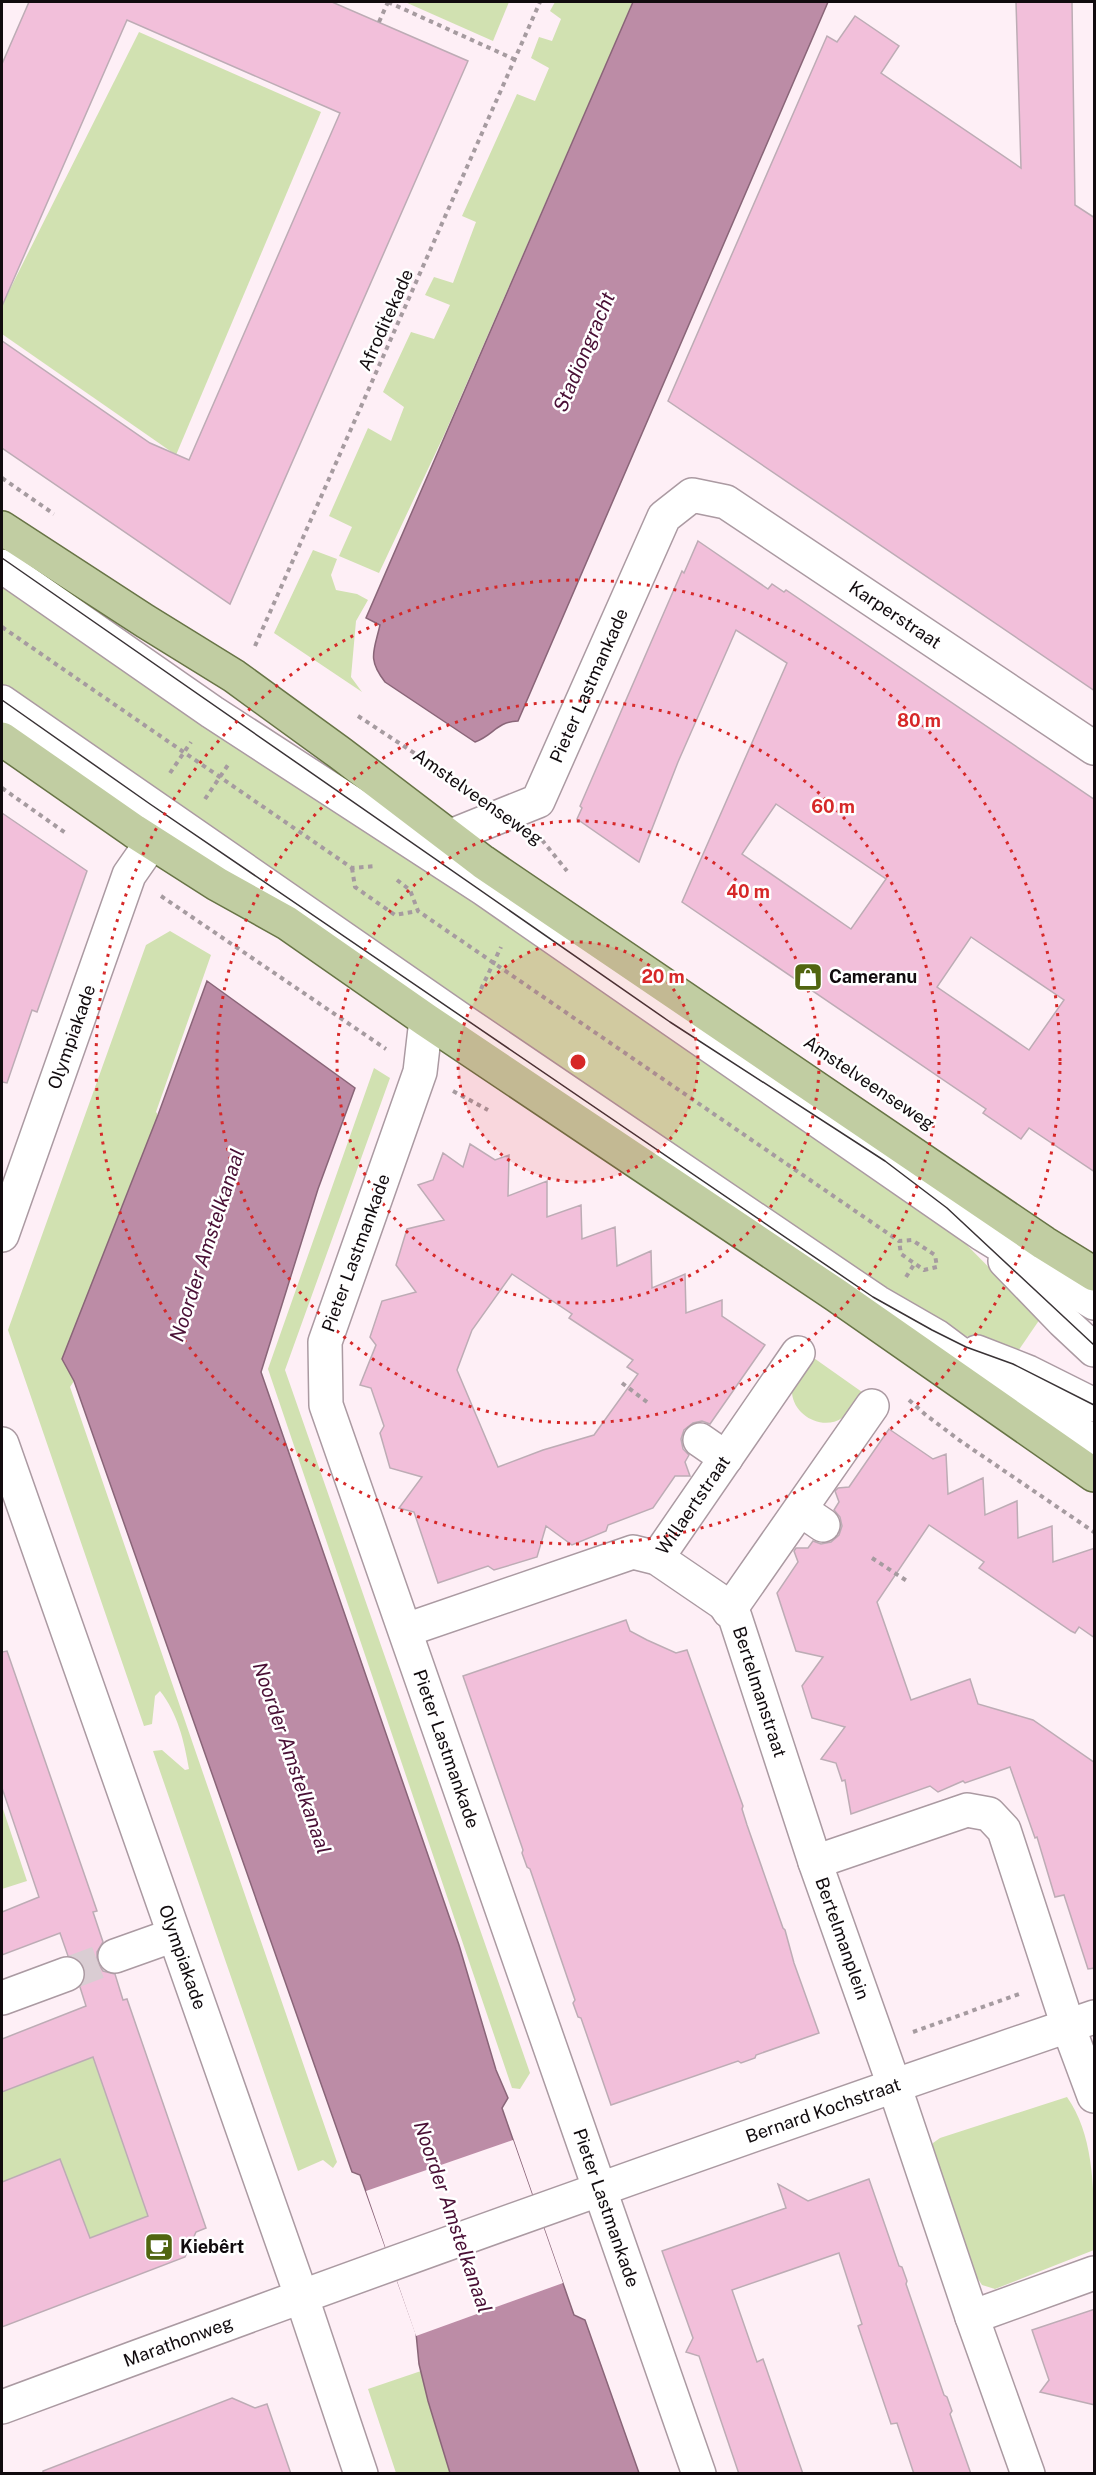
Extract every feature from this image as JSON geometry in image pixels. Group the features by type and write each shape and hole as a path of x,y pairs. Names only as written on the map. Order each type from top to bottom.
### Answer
{"main road":[{"name":"Amstelveenseweg","path":"2,528 144,621 234,676 451,836 483,862 524,903 1095,1274"},
{"path":"2,739 217,884 287,922 426,1020 826,1288 1095,1474"}],"street":[{"name":"Karperstraat","path":"692,495 726,502 1095,748"},
{"name":"Pieter Lastmankade","path":"451,836 538,801 664,517 692,495"},
{"name":"Amstelveenseweg","path":"2,566 212,712 524,903 982,1234 1095,1304"},
{"path":"2,702 148,806 877,1302 936,1336 1019,1398 1095,1443"},
{"name":"Olympiakade","path":"2,1235 129,875 152,842"},
{"name":"Pieter Lastmankade","path":"426,1020 420,1072 325,1342 326,1405 699,2474"},
{"name":"Amstelveenseweg","path":"982,1234 1015,1273 1095,1350"},
{"path":"936,1336 1028,1372 1095,1405"},
{"name":"Willaertstraat","path":"406,1630 633,1552 657,1558 798,1353"},
{"path":"729,1611 812,1517 872,1406"},
{"path":"700,1440 726,1458"},
{"name":"Olympiakade","path":"2,1444 301,2295 361,2474"},
{"name":"Bertelmanstraat","path":"657,1558 723,1604 735,1617 815,1862"},
{"name":"Bertelmanplein","path":"972,2317 894,2085 815,1862 967,1810 989,1814 1004,1830 1053,1980 1081,2022 1095,2096"},
{"path":"115,1956 174,1935"},
{"path":"2,1998 67,1974"},
{"name":"Bernard Kochstraat","path":"355,2276 894,2085 1081,2022"},
{"path":"1028,2474 972,2317 1095,2273"},
{"name":"Marathonweg","path":"2,2407 355,2276"}],"path":[{"path":"379,22 388,2 516,60"},
{"name":"Afroditekade","path":"234,676 254,649 540,2"},
{"path":"2,478 60,517"},
{"path":"2,627 352,868 374,864 383,871"},
{"name":"Amstelveenseweg","path":"350,710 546,843 568,873"},
{"path":"148,806 212,712"},
{"path":"185,831 248,735"},
{"path":"2,788 74,839"},
{"path":"464,1022 552,851"},
{"path":"352,868 355,887 395,915 418,911"},
{"path":"129,875 420,1072 494,1113"},
{"path":"392,877 410,890 418,911 899,1241 912,1240 935,1255 937,1267 924,1270 901,1254 899,1241"},
{"path":"622,1383 647,1402"},
{"path":"904,1394 926,1415 959,1440 1095,1532"},
{"path":"872,1558 907,1581"},
{"path":"880,2045 1053,1980"}],"green space":[{"path":"405,2 509,2 493,41"},
{"path":"555,2 633,2 445,433 379,573 339,556 352,527 329,516 368,428 391,441 404,407 383,392 411,332 434,339 450,305 425,295 434,277 453,283 476,222 462,216 517,94 535,101 549,68 531,58 539,37 552,41 561,19 550,11"},
{"path":"139,32 321,112 176,455 2,334 2,305"},
{"path":"313,550 337,559 331,575 336,590 357,594 368,600 356,621 351,677 362,692 274,633"},
{"path":"2,573 948,1226 1040,1319 1014,1357 925,1318 2,691"},
{"path":"170,931 211,955 156,1112 158,1115 124,1201 66,1366 74,1381 70,1387 337,2162 333,2168 323,2160 298,2171 153,1751 162,1750 185,1770 189,1769 179,1728 160,1691 155,1696 152,1724 144,1726 8,1330 146,945"},
{"path":"374,1068 390,1078 285,1370 530,2073 520,2089 512,2088 268,1369"},
{"path":"811,1356 862,1392 848,1413 834,1422 818,1422 811,1419 798,1408 794,1401 793,1383"},
{"path":"2,1806 27,1881 2,1889"},
{"path":"89,2031 165,2211 2,2279 2,2065"},
{"path":"1067,2097 1076,2113 1088,2150 1093,2190 1094,2250 995,2289 982,2285 972,2270 930,2154 933,2143 940,2138"},
{"path":"421,2371 451,2473 396,2473 368,2389"}],"water":[{"name":"Stadiongracht","path":"633,2 828,2 518,721 500,726 475,742 385,682 374,661 374,648 380,625 366,618"},
{"name":"Noorder Amstelkanaal","path":"207,981 355,1088 318,1189 261,1372 459,1945 496,2070 508,2098 502,2108 574,2315 585,2320 639,2473 450,2473 419,2364 416,2333 360,2175 352,2172 74,1381 62,1359 158,1115"}],"pier":[{"path":"513,2140 563,2283 416,2336 366,2191"}],"building":[{"path":"29,2 332,2 468,61 230,604 2,448 2,341 150,443 189,460 340,113 127,20 2,306 2,64"},
{"path":"1016,2 1072,2 1075,205 1095,218 1095,691 668,401 827,36 837,42 855,16 899,46 881,73 1021,168"},
{"path":"698,541 768,589 772,584 784,592 786,590 1095,800 1095,1172 1029,1128 1021,1139 983,1113 986,1109 682,902 787,663 736,630 678,762 639,862 577,819 582,808 580,806 682,571 684,573","holes":["776,804 886,879 851,929 742,854","971,937 1064,1000 1029,1050 937,987"]},
{"path":"2,813 87,871 37,1012 32,1010 7,1083 2,1082"},
{"path":"470,1144 495,1160 509,1155 508,1196 547,1181 547,1217 581,1205 582,1239 615,1227 617,1266 651,1251 652,1288 685,1274 686,1313 722,1300 722,1316 765,1345 710,1424 702,1421 693,1423 684,1430 681,1439 683,1449 689,1455 685,1462 690,1476 675,1476 653,1508 608,1525 606,1531 572,1545 546,1526 537,1557 494,1570 488,1566 438,1583 414,1512 399,1508 422,1477 390,1468 380,1433 384,1426 371,1388 360,1385 376,1345 370,1337 382,1301 416,1292 396,1265 407,1229 444,1220 418,1185 433,1180 443,1153 463,1167","holes":["512,1274 572,1314 569,1318 633,1360 627,1367 638,1374 594,1435 543,1450 498,1467 457,1370 472,1330"]},
{"path":"889,1429 933,1459 946,1454 948,1494 983,1478 985,1515 1017,1501 1018,1538 1052,1526 1053,1562 1095,1548 1095,1638 1079,1627 1075,1633 1071,1631 979,1568 984,1562 929,1525 877,1602 911,1700 970,1679 978,1704 1033,1720 1095,1763 1095,1968 1088,1969 1064,1895 1055,1897 1037,1837 1035,1838 1010,1767 965,1783 963,1781 938,1792 930,1786 851,1814 845,1780 842,1781 836,1763 821,1759 845,1727 812,1718 802,1686 823,1657 796,1651 777,1593 798,1562 794,1551 796,1548 808,1548 813,1541 821,1544 831,1542 839,1535 842,1526 840,1517 834,1510 839,1502 835,1491 838,1488 849,1487"},
{"path":"626,1620 630,1631 647,1640 676,1653 687,1650 743,1806 747,1825 819,2033 756,2055 755,2058 741,2063 738,2061 611,2105 581,2018 578,2017 573,2003 575,2000 530,1869 522,1853 523,1850 463,1676"},
{"path":"7,1651 97,1911 93,1912 103,1942 97,1952 97,1962 103,1971 115,1974 123,2000 127,1999 206,2228 196,2232 185,2257 2,2327 2,2182 60,2159 90,2238 148,2216 93,2057 2,2092 2,2039 86,2006 80,1987 85,1978 85,1968 78,1959 68,1956 60,1933 2,1955 2,1912 39,1897 2,1788 2,1652"},
{"path":"869,2179 899,2266 902,2267 907,2281 906,2284 944,2395 952,2411 950,2414 971,2474 914,2474 897,2423 891,2424 858,2326 862,2324 839,2253 732,2290 757,2362 763,2359 803,2474 739,2474 699,2356 686,2352 693,2338 662,2251 786,2208 778,2184 808,2201"},
{"path":"1095,2309 1095,2405 1040,2392 1049,2380 1032,2330"},
{"path":"232,2398 255,2408 267,2404 291,2474 43,2474 43,2471"}],"tunnel":[{"path":"67,1974 115,1956"}],"tram line":[{"path":"2,558 670,1022 885,1161 947,1208 1094,1345"},
{"path":"2,700 150,804 873,1297 966,1347 1013,1364 1094,1405"}],"place":[{"name":"Cameranu","path":"808,977"},
{"name":"Kiebêrt","path":"159,2247"}]}
